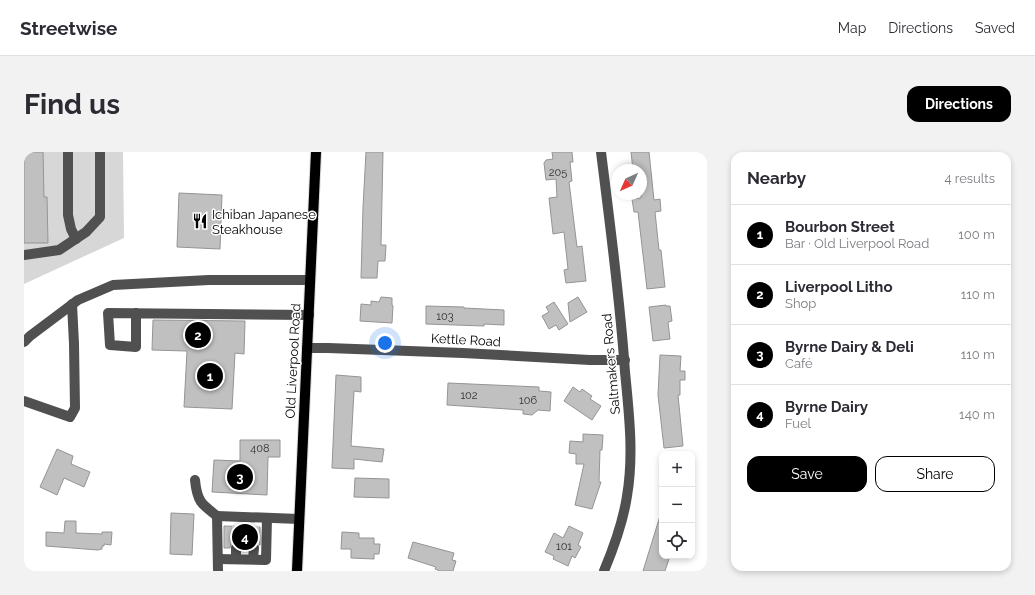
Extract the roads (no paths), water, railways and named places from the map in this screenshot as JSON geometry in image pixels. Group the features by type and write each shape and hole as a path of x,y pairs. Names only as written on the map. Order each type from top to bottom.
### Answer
{"main road":[{"name":"Old Liverpool Road","path":"297,571 316,152"}],"street":[{"path":"68,152 68,215 71,229 76,239"},
{"path":"24,255 59,250 86,232 100,217 100,152"},
{"name":"Saltmakers Road","path":"601,152 616,272 629,416 630,457 628,495 622,524 604,571"},
{"path":"24,342 78,300 113,284 209,280 310,280"},
{"path":"24,402 70,417 75,408 72,304"},
{"path":"136,313 308,315"},
{"name":"Kettle Road","path":"307,348 463,353 590,360 624,360"},
{"path":"194,480 196,493 202,505 217,516 238,521 254,522 268,518 299,519"},
{"path":"217,516 218,571"},
{"path":"218,559 266,560 268,518"},
{"path":"236,548 236,559"},
{"path":"253,560 254,548"}],"tunnel":[{"path":"236,548 237,526"},
{"path":"254,526 254,548"}],"place":[{"name":"Ichiban Japanese Steakhouse","path":"200,221"},
{"name":"Liverpool Litho","path":"198,335"},
{"name":"Bourbon Street","path":"210,376"},
{"name":"Byrne Dairy & Deli","path":"240,477"},
{"name":"Byrne Dairy","path":"245,537"}]}
